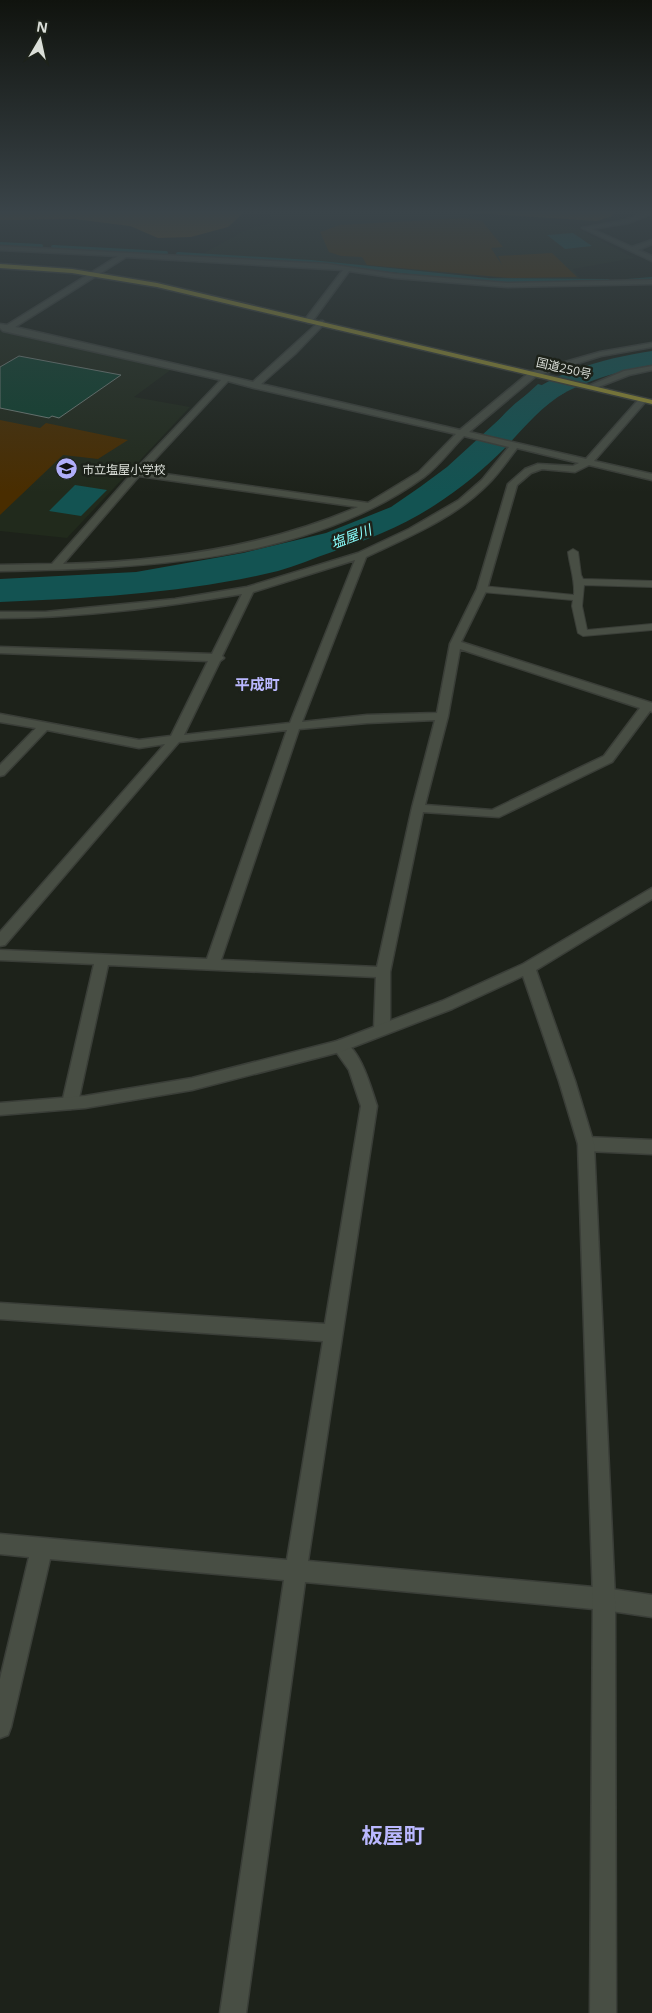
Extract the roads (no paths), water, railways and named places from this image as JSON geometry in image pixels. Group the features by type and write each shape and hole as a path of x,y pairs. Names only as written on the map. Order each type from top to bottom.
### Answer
{"highway":[{"name":"国道250号","path":"241,305 648,401"}],"street":[{"path":"3,327 41,305"},
{"path":"308,321 320,305"},
{"path":"254,386 292,352 320,323"},
{"path":"3,327 254,386 516,444 652,477"},
{"path":"0,568 104,566 192,557 276,540 327,524 370,506 422,474 462,433 533,374 600,354 652,345"},
{"path":"590,387 627,373 652,368"},
{"path":"55,567 137,473 226,379"},
{"path":"382,1030 384,972 418,808 442,716 456,644 471,608 482,589 513,484 528,471 541,466 575,469 589,461 648,401"},
{"path":"0,615 45,615 175,602 250,590 362,555 412,531 462,502 485,482 516,444"},
{"path":"137,473 370,506"},
{"path":"212,965 294,727 362,555"},
{"path":"0,941 176,740 250,590"},
{"path":"418,808 494,814 608,759 650,707 456,644"},
{"path":"0,650 218,658"},
{"path":"0,718 139,744 223,733 368,719 442,716"},
{"path":"0,772 44,727"},
{"path":"0,1109 70,1103 192,1084 340,1046 448,1005 528,968 652,893"},
{"path":"0,955 384,972"},
{"path":"70,1103 102,960"},
{"path":"528,968 567,1081 586,1144 604,1599 603,2013"},
{"path":"233,2013 296,1570 369,1106 356,1068 340,1046"},
{"path":"586,1144 652,1147"},
{"path":"0,1311 332,1333"},
{"path":"0,1544 604,1599 652,1606"},
{"path":"0,1727 42,1547"}],"lane":[{"path":"573,552 576,575 580,582 577,606 583,633 652,626"},
{"path":"580,582 652,584"},
{"path":"482,589 579,598"}],"water":[{"path":"538,384 566,392 541,411 497,456 454,492 410,520 372,537 278,571 209,585 70,599 0,602 0,579 136,572 243,553 326,533 391,507 447,467"},
{"path":"75,485 107,490 81,516 49,511"}],"waterway":[{"name":"塩屋川","path":"506,429 529,404 559,386 606,368 652,358"}],"place":[{"name":"市立塩屋小学校","path":"66,469"}],"district":[{"name":"平成町","path":"257,684"},
{"name":"板屋町","path":"393,1835"}]}
